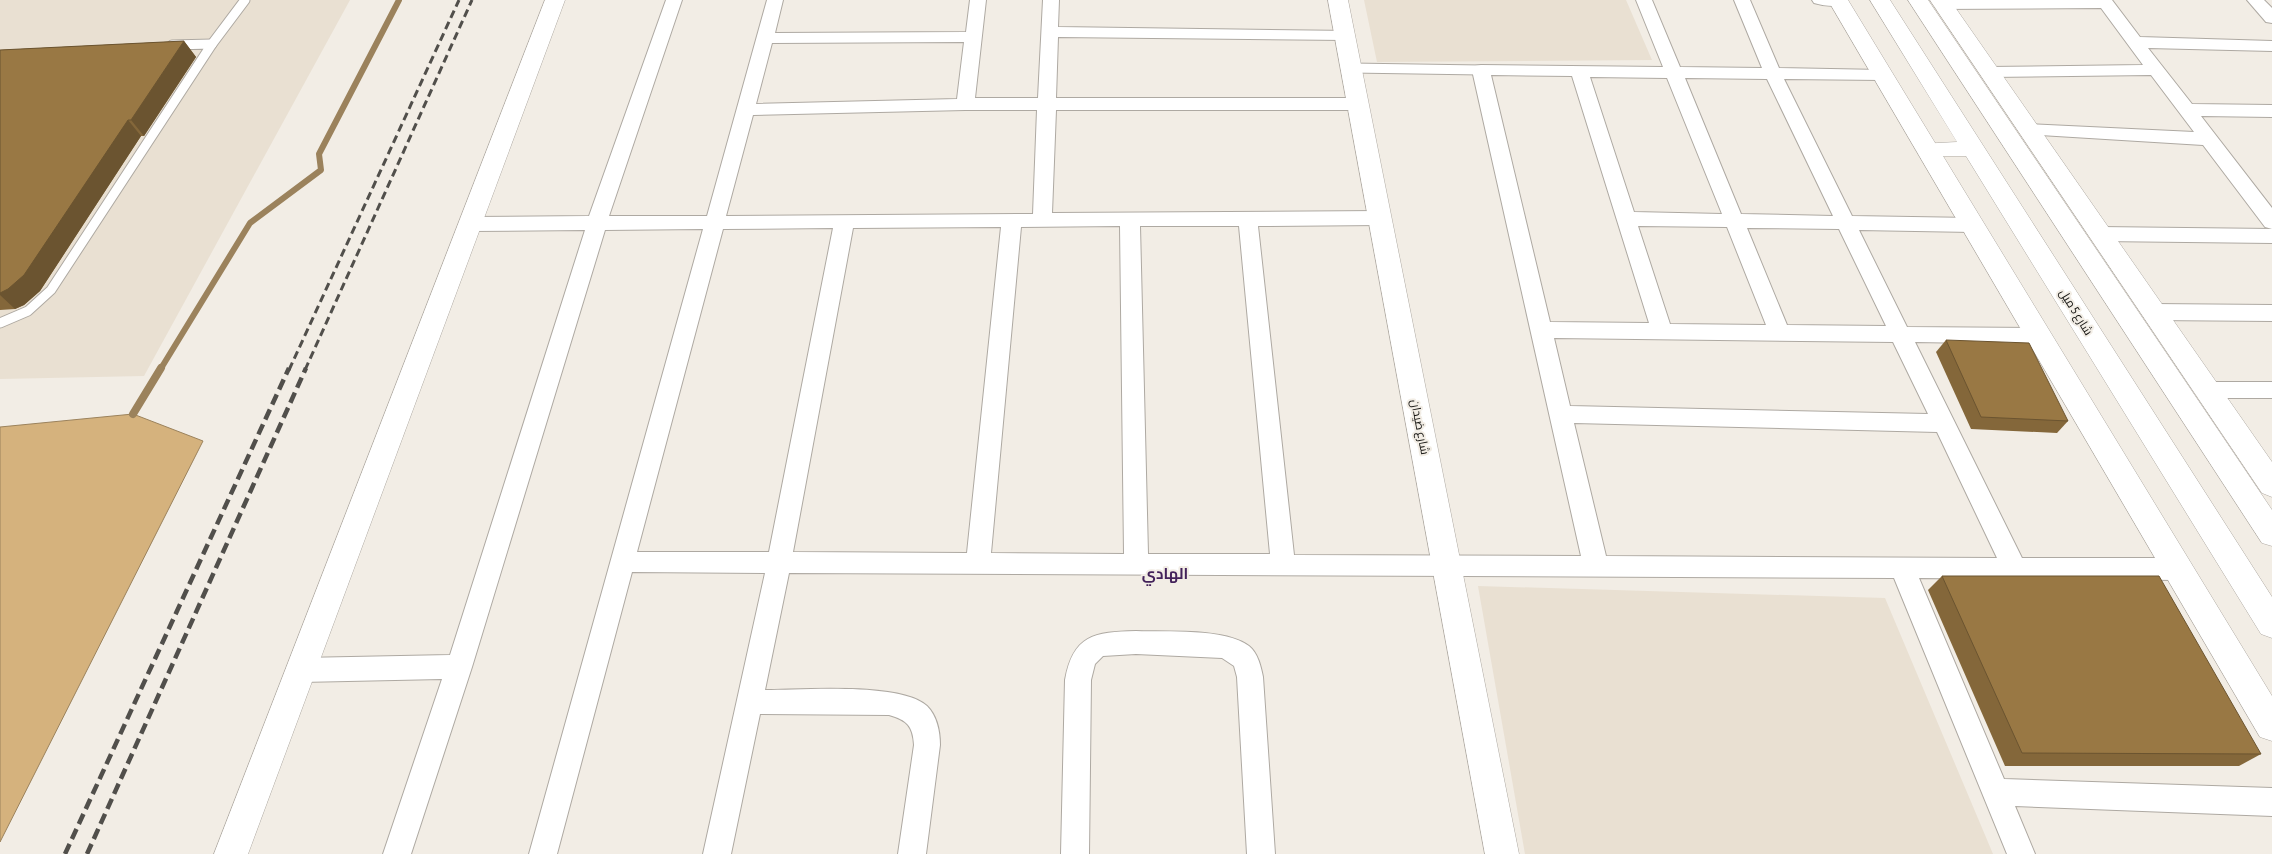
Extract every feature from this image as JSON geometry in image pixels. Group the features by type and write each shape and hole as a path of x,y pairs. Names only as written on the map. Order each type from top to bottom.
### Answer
{"street":[{"path":"231,854 555,0"},
{"path":"397,854 459,667 596,223 674,0"},
{"path":"543,854 775,0"},
{"path":"965,104 978,0"},
{"path":"1042,220 1051,0"},
{"name":"شارع ضيدان","path":"1338,0 1502,854"},
{"path":"1644,0 1780,333"},
{"path":"1742,0 1773,74 2015,569"},
{"path":"1832,0 1882,75 1927,149 2272,726"},
{"name":"شارع 5 ميل","path":"1880,0 2272,624"},
{"path":"1918,0 2272,534"},
{"path":"1942,2 2105,2 2272,222"},
{"path":"1942,2 2206,390 2271,482"},
{"path":"2262,3 2272,18"},
{"path":"1050,32 1345,35"},
{"path":"764,38 974,37"},
{"path":"2135,42 2272,46"},
{"path":"1596,566 1481,70 1882,75"},
{"path":"1989,72 2157,70"},
{"path":"1579,71 1662,331"},
{"path":"745,110 965,104 1358,104"},
{"path":"2187,110 2270,114"},
{"path":"2029,130 2209,139"},
{"path":"1927,149 1974,149"},
{"path":"2027,167 2055,168"},
{"path":"1248,218 1283,565"},
{"path":"470,224 1380,218"},
{"path":"1130,219 1136,564"},
{"path":"1626,219 1972,225"},
{"path":"978,564 1012,220"},
{"path":"717,854 779,563 844,222"},
{"path":"2100,234 2272,236"},
{"path":"2153,312 2272,313"},
{"path":"1541,330 2039,336"},
{"path":"2206,390 2272,390"},
{"path":"1560,414 1944,423"},
{"path":"622,562 2178,570"},
{"path":"1902,568 2021,854"},
{"path":"1075,854 1078,680 1082,660 1094,647 1115,643 1222,647 1238,652 1247,664 1250,677 1261,854"},
{"path":"301,670 459,667"},
{"path":"748,702 889,704 908,707 920,716 927,729 927,745 912,854"},
{"path":"1995,792 2272,802"}],"lane":[{"path":"0,323 40,304 51,290 212,44 245,0"},
{"path":"165,46 212,44"},
{"path":"1351,68 1481,70"}],"shaded area":[{"path":"0,0 350,0 144,376 0,379"},
{"path":"1364,0 1626,0 1652,60 1377,62"},
{"path":"133,414 203,441 0,842 0,427"},
{"path":"1478,586 1885,598 1993,854 1525,854"}],"building":[{"path":"184,41 131,120 128,120 24,275 8,289 0,293 0,50"},
{"path":"1946,340 2029,343 2068,421 1981,417"},
{"path":"1942,576 2159,576 2261,754 2022,753"}],"waterway":[{"path":"160,370 250,223 321,170 319,154 399,0"},
{"path":"133,414 161,368"}],"railway":[{"path":"289,370 459,0"},
{"path":"305,370 472,0"},
{"path":"65,854 289,368"},
{"path":"87,854 306,368"}],"district":[{"name":"الهادي","path":"1165,573"}]}
